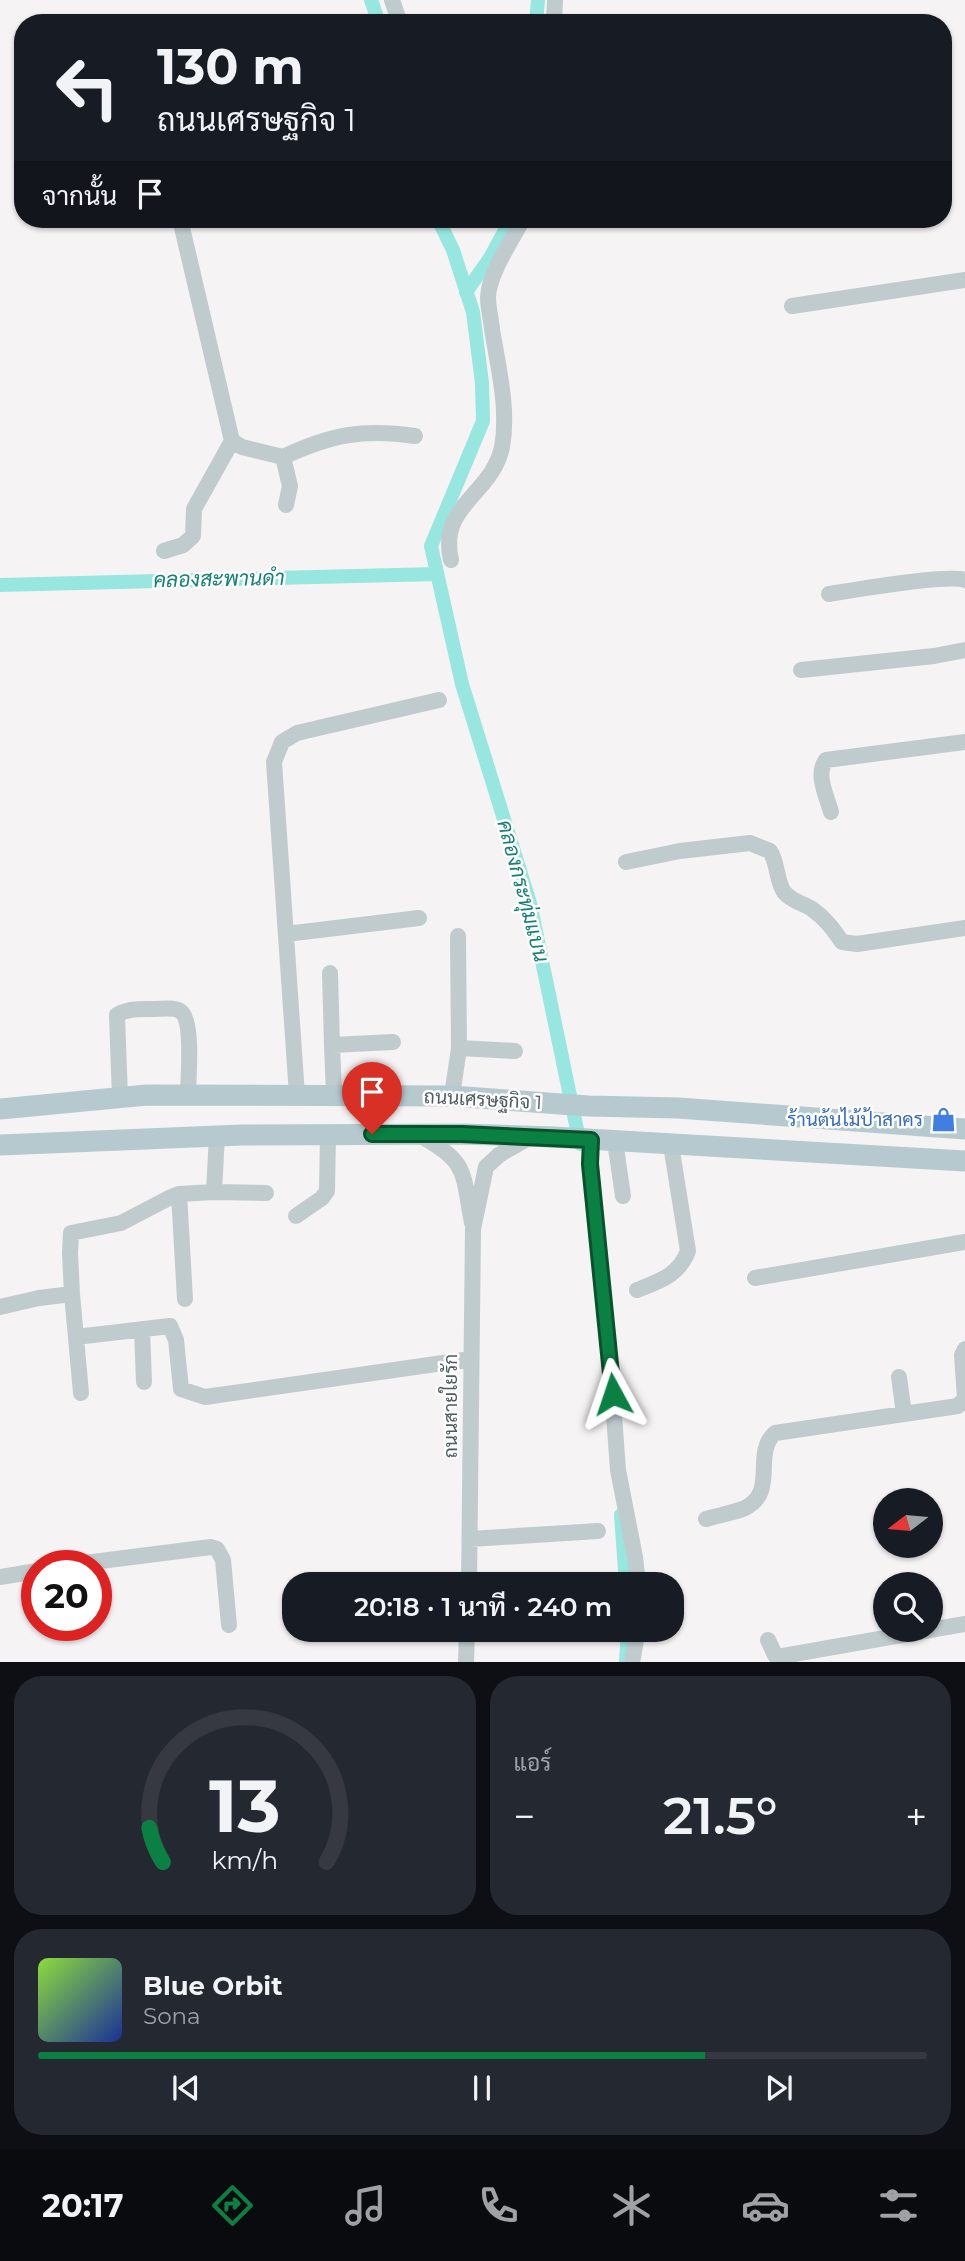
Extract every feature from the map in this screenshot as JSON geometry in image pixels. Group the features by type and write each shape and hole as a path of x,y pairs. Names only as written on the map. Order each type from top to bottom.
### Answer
{"main road":[{"name":"ถนนเศรษฐกิจ 1","path":"0,1109 188,1095 452,1096 588,1106 678,1108 965,1129"},
{"name":"ถนนเศรษฐกิจ 1","path":"0,1145 217,1135 553,1137 965,1161"}],"street":[{"path":"164,551 183,545 193,536 194,509 232,441 182,228"},
{"path":"451,560 448,532 455,517 494,470 502,448 502,395 488,296 493,275 518,228"},
{"path":"792,306 965,279"},
{"path":"232,441 242,447 283,457 311,444 360,433 384,431 415,436"},
{"path":"283,457 290,486 286,505"},
{"path":"829,594 937,580 965,580"},
{"path":"801,670 965,650"},
{"path":"297,1095 274,762 282,742 297,733 439,700"},
{"path":"831,812 821,775 822,764 826,760 965,743"},
{"path":"626,862 680,850 750,844 770,851 780,885 786,895 824,918 842,942 857,944 965,928"},
{"path":"286,934 419,918"},
{"path":"452,1096 459,1048 458,936"},
{"path":"330,974 334,1094"},
{"path":"120,1098 117,1015 132,1010 180,1010 186,1017 188,1095"},
{"path":"332,1045 393,1042"},
{"path":"459,1048 515,1051"},
{"path":"296,1216 322,1198 327,1191 328,1134"},
{"path":"214,1192 217,1135"},
{"name":"ถนนสายใยรัก","path":"418,1135 444,1148 456,1161 465,1177 473,1229 469,1572"},
{"name":"ถนนสายใยรัก","path":"473,1229 486,1167 499,1154 530,1137"},
{"path":"588,1140 618,1470 636,1572"},
{"path":"615,1141 623,1196"},
{"path":"637,1290 668,1278 683,1265 688,1251 671,1144"},
{"path":"81,1393 72,1294 71,1233 121,1223 179,1194 266,1193"},
{"path":"179,1194 185,1299"},
{"path":"755,1278 965,1242"},
{"path":"0,1307 72,1294"},
{"path":"76,1337 170,1326 176,1340 181,1389 205,1397 471,1359"},
{"path":"142,1329 144,1382"},
{"path":"706,1518 746,1507 756,1500 762,1492 769,1438 775,1433 950,1408 963,1403 965,1398 962,1355 965,1349"},
{"path":"899,1377 904,1414"},
{"path":"470,1539 598,1531"},
{"path":"112,1558 211,1547 217,1549 223,1560 229,1625"},
{"path":"0,1577 21,1574"},
{"path":"768,1640 775,1655 783,1656 965,1625"},
{"path":"466,1662 467,1642"},
{"path":"632,1662 636,1642"}],"waterway":[{"name":"คลองกระทุ่มแบน","path":"371,0 376,14"},
{"path":"537,14 538,0"},
{"name":"คลองกระทุ่มแบน","path":"442,228 453,250 473,312 482,383 483,421 431,546 462,684 530,903 580,1144"},
{"path":"466,292 490,258 506,228"},
{"name":"คลองสะพานดำ","path":"0,585 437,574"},
{"name":"คลองกระทุ่มแบน","path":"621,1515 625,1572"},
{"name":"คลองกระทุ่มแบน","path":"626,1662 627,1642"}],"place":[{"name":"ร้านต้นไม้ป้าสาคร","path":"943,1119"}],"route":[{"path":"372,1134 462,1134 591,1140 589,1156 613,1394"}]}
